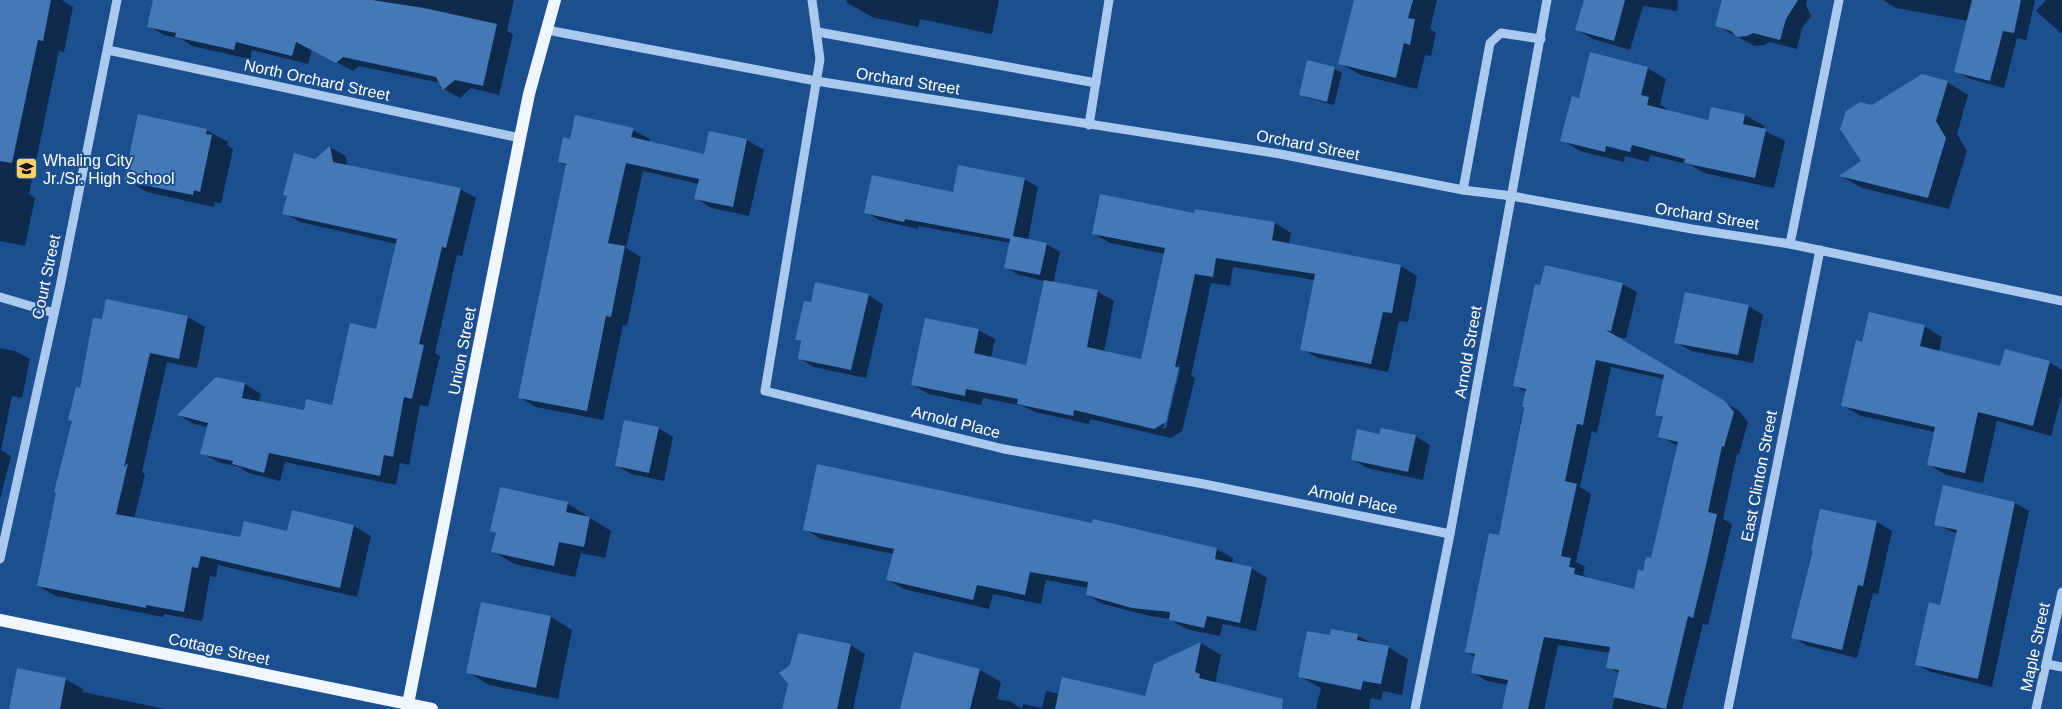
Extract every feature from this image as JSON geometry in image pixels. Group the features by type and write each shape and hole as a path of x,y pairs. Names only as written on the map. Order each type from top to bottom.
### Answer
{"main road":[{"name":"Union Street","path":"408,707 520,138 555,0"},
{"name":"Cottage Street","path":"0,620 408,707 432,709"}],"street":[{"name":"Court Street","path":"0,558 54,313 117,0"},
{"path":"812,0 818,32 820,59 816,81"},
{"path":"1089,125 1110,0"},
{"name":"Arnold Street","path":"1415,709 1450,534 1547,0"},
{"path":"1790,244 1839,0"},
{"name":"Orchard Street","path":"547,30 816,81 1280,154 1463,190 1512,196 1692,229 1790,244 2062,301"},
{"path":"818,32 1096,82"},
{"path":"1463,190 1490,43 1501,33 1541,38"},
{"name":"North Orchard Street","path":"108,50 520,138"},
{"name":"Arnold Place","path":"816,81 765,391 1004,449 1204,484 1450,534"},
{"name":"East Clinton Street","path":"1728,709 1820,250"},
{"path":"0,297 54,313"},
{"name":"Maple Street","path":"2036,709 2062,592"},
{"path":"2047,664 2062,667"}],"building":[{"path":"0,0 51,0 43,41 38,40 12,163 0,161"},
{"path":"153,0 372,0 424,8 497,24 483,86 455,80 443,90 436,77 343,57 336,63 296,42 292,56 236,42 234,50 175,37 176,33 147,27"},
{"path":"1354,0 1413,0 1408,18 1415,19 1410,45 1404,43 1396,78 1338,64"},
{"path":"1584,0 1625,0 1614,41 1575,30"},
{"path":"1722,0 1798,0 1786,19 1780,40 1753,33 1737,37 1731,31 1715,26"},
{"path":"1972,0 2021,0 2014,33 2003,31 1990,81 1954,72"},
{"path":"1590,52 1648,67 1641,95 1649,97 1647,105 1708,120 1711,107 1745,114 1743,124 1766,129 1755,178 1684,163 1685,159 1632,145 1630,152 1606,146 1605,152 1560,141 1572,96 1579,98"},
{"path":"1307,60 1335,67 1327,102 1299,95"},
{"path":"1922,74 1948,81 1936,121 1946,138 1928,198 1839,176 1861,161 1840,129 1846,111 1860,102 1872,105"},
{"path":"138,114 207,129 206,134 212,135 200,192 194,190 193,195 124,181"},
{"path":"575,115 634,128 631,137 704,154 709,131 747,139 733,207 694,199 699,179 626,163 608,243 625,246 611,317 606,316 587,411 518,398 566,164 558,162 563,137 570,139"},
{"path":"330,146 333,162 461,188 446,248 442,247 419,344 424,345 412,399 404,397 393,457 384,455 380,476 269,453 264,473 232,464 233,461 200,454 208,423 177,415 216,377 245,383 242,398 304,410 306,399 332,405 350,323 376,329 397,239 282,214 287,196 283,195 294,153 315,159"},
{"path":"958,165 1025,178 1013,236 1047,243 1040,275 1004,268 1010,239 905,219 904,222 864,213 872,175 953,192"},
{"path":"1100,194 1194,213 1195,209 1275,222 1272,240 1401,265 1392,313 1383,312 1371,364 1300,350 1315,274 1216,258 1213,277 1195,274 1175,367 1179,367 1166,422 1154,429 1074,410 1073,416 1017,404 1018,399 966,389 965,396 911,385 925,318 979,329 974,353 1026,365 1044,280 1098,290 1087,347 1141,359 1165,248 1092,234"},
{"path":"1545,265 1623,283 1611,331 1606,330 1725,401 1734,412 1724,447 1722,446 1708,512 1717,514 1707,561 1693,618 1688,616 1666,709 1613,697 1619,670 1606,668 1610,647 1544,637 1528,709 1502,709 1508,680 1471,673 1475,654 1465,652 1489,533 1499,535 1526,389 1513,386 1535,284 1540,285","holes":["1596,360 1664,375 1655,415 1663,417 1658,437 1678,442 1651,558 1646,557 1643,571 1638,569 1634,589 1574,574 1575,568 1569,567 1571,558 1561,556 1577,484 1565,481 1577,424 1583,425"]},
{"path":"815,282 869,294 851,370 798,359 801,341 795,340 804,301 811,302"},
{"path":"1685,292 1749,305 1738,355 1674,343"},
{"path":"106,299 188,316 179,359 150,353 124,467 128,463 116,514 240,537 244,521 287,531 292,510 354,525 340,588 201,556 198,568 192,567 184,612 146,605 146,608 37,586 56,493 54,492 72,421 68,420 76,387 80,388 93,318 102,319"},
{"path":"1869,312 1925,325 1920,346 2000,366 2005,349 2050,361 2033,426 1978,412 1965,473 1927,465 1935,427 1841,406 1856,340 1862,342"},
{"path":"624,420 659,427 649,473 615,466"},
{"path":"1381,428 1416,435 1408,472 1351,460 1357,429 1379,434"},
{"path":"817,464 1092,523 1093,519 1217,548 1215,559 1252,567 1240,623 1207,616 1204,628 1169,620 1170,612 1132,608 1086,595 1088,582 1030,572 1025,595 977,585 973,600 886,580 894,549 803,530"},
{"path":"1943,485 2015,502 1978,679 1915,665 1929,602 1940,605 1957,530 1934,525"},
{"path":"500,487 568,502 566,512 590,517 584,547 559,542 554,566 491,552 496,533 490,531"},
{"path":"1820,509 1877,521 1863,586 1858,585 1842,650 1791,638 1813,550 1811,550"},
{"path":"481,602 551,616 536,688 466,673"},
{"path":"1331,629 1358,634 1357,640 1389,646 1381,684 1363,681 1361,690 1298,677 1307,631 1330,635"},
{"path":"798,633 851,644 837,709 782,709 788,684 779,673 790,665"},
{"path":"1201,642 1195,672 1200,674 1199,678 1283,699 1282,709 1055,709 1062,677 1145,696 1154,664"},
{"path":"914,652 980,669 970,709 900,709"},
{"path":"17,668 66,678 60,709 9,709"}],"place":[{"name":"Whaling City Jr./Sr. High School","path":"27,169"}]}
